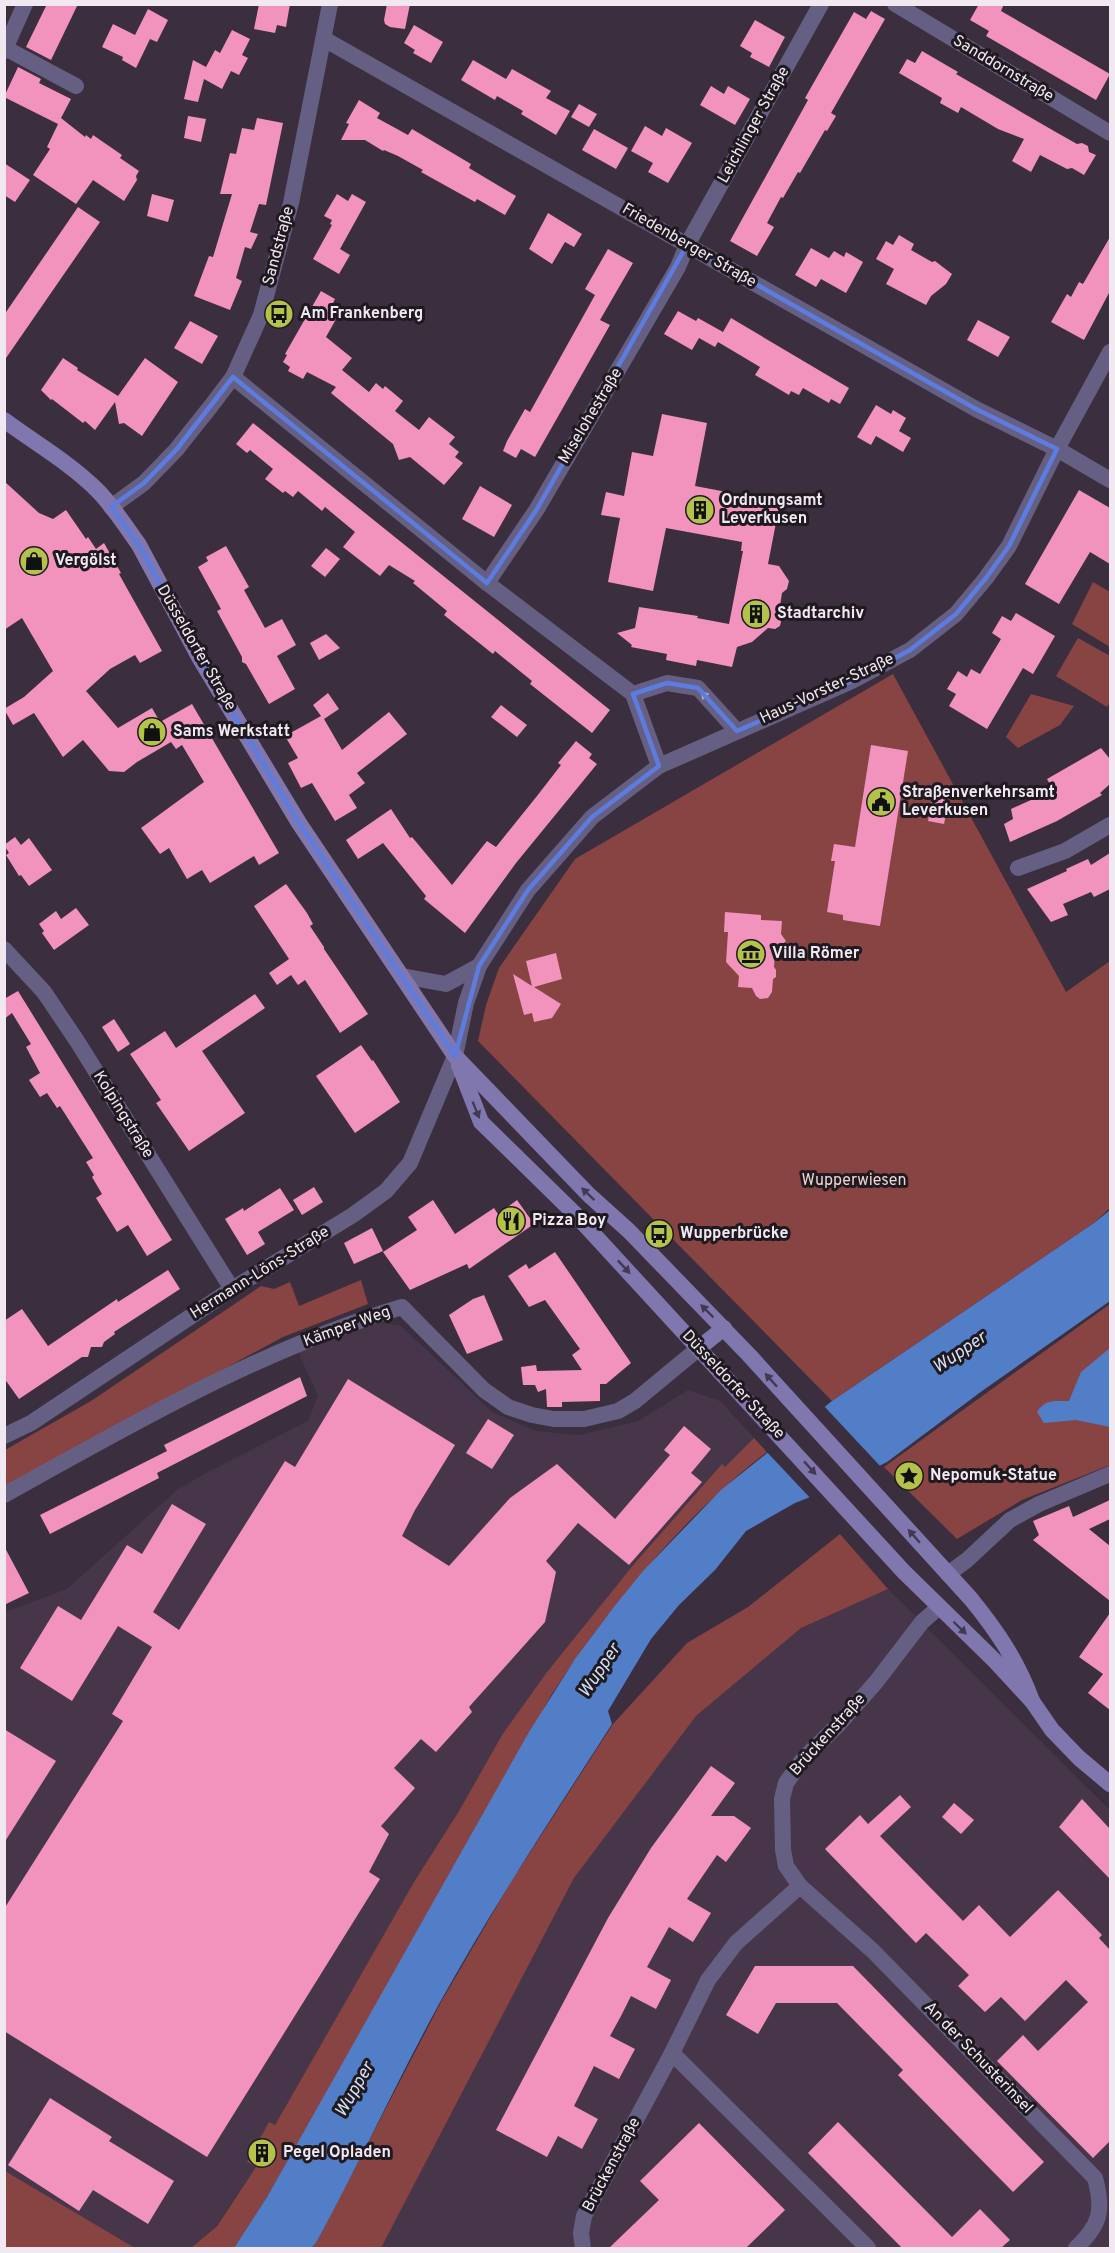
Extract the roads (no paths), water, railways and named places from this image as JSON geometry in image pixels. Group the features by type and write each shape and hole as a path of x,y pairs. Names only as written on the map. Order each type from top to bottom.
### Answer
{"main road":[{"name":"Düsseldorfer Straße","path":"4,420 83,477 99,492 139,545 199,657 299,823 455,1056 589,1195 724,1328 948,1574 997,1631 1015,1660 1032,1701"},
{"name":"Düsseldorfer Straße","path":"455,1056 481,1122 575,1214 856,1519 939,1607 995,1661 1032,1701 1052,1730 1079,1758 1110,1784"},
{"path":"699,1348 724,1328"}],"street":[{"path":"24,4 6,50 76,86"},
{"name":"Sandstraße","path":"111,507 144,483 176,450 233,377 261,315 291,203 330,4"},
{"name":"Leichlinger Straße","path":"687,245 821,4"},
{"name":"Sanddornstraße","path":"895,4 1110,133"},
{"name":"Friedenberger Straße","path":"324,39 976,409 1057,449 1110,480"},
{"name":"Miselohestraße","path":"487,583 537,509 678,267 687,245"},
{"name":"Haus-Vorster-Straße","path":"455,1056 466,1003 480,966 528,891 592,818 659,766 852,681 910,650 956,614 1009,546 1057,449 1110,352"},
{"path":"233,377 487,583 633,694 659,766"},
{"path":"633,694 667,682 698,688 737,731"},
{"path":"1018,868 1065,851 1110,825"},
{"name":"Kolpingstraße","path":"6,953 44,992 77,1041 232,1289"},
{"name":"Haus-Vorster-Straße","path":"402,976 446,984 480,966"},
{"name":"Hermann-Löns-Straße","path":"4,1437 31,1423 232,1289 353,1215 386,1191 410,1162 455,1056"},
{"name":"Kämper Weg","path":"4,1495 145,1417 266,1359 359,1320 402,1307 484,1390 508,1407 554,1419 584,1419 618,1411 635,1401 699,1348"},
{"path":"948,1574 967,1560 1010,1520 1040,1504 1110,1474"},
{"name":"Brückenstraße","path":"583,2248 580,2233 584,2216 672,2053 708,1980 736,1943 800,1886 786,1866 783,1850 783,1799 786,1782 804,1758 838,1725 876,1682 922,1622 939,1607"},
{"name":"An der Schusterinsel","path":"800,1886 873,1951 1095,2178 1101,2198 1098,2221 1090,2235 1076,2248"},
{"path":"672,2053 868,2248"}],"water":[{"name":"Wupper","path":"1110,1210 1110,1301 982,1391 887,1462 841,1485 795,1503 746,1531 715,1570 679,1605 651,1639 608,1711 612,1724 523,1862 459,1968 316,2243 311,2248 234,2248 267,2197 529,1732 575,1659 643,1571 721,1490 832,1401"},
{"path":"1110,1348 1110,1427 1076,1420 1044,1423 1037,1412 1040,1408 1050,1402 1069,1401 1081,1372"}],"place":[{"name":"Am Frankenberg","path":"279,314"},
{"name":"Ordnungsamt Leverkusen","path":"700,510"},
{"name":"Vergölst","path":"34,561"},
{"name":"Stadtarchiv","path":"756,614"},
{"name":"Sams Werkstatt","path":"152,732"},
{"name":"Straßenverkehrsamt Leverkusen","path":"881,802"},
{"name":"Villa Römer","path":"751,954"},
{"name":"Pizza Boy","path":"511,1221"},
{"name":"Wupperbrücke","path":"659,1234"},
{"name":"Nepomuk-Statue","path":"909,1476"},
{"name":"Pegel Opladen","path":"262,2153"}],"park label":[{"name":"Wupperwiesen","path":"854,1181"}]}
